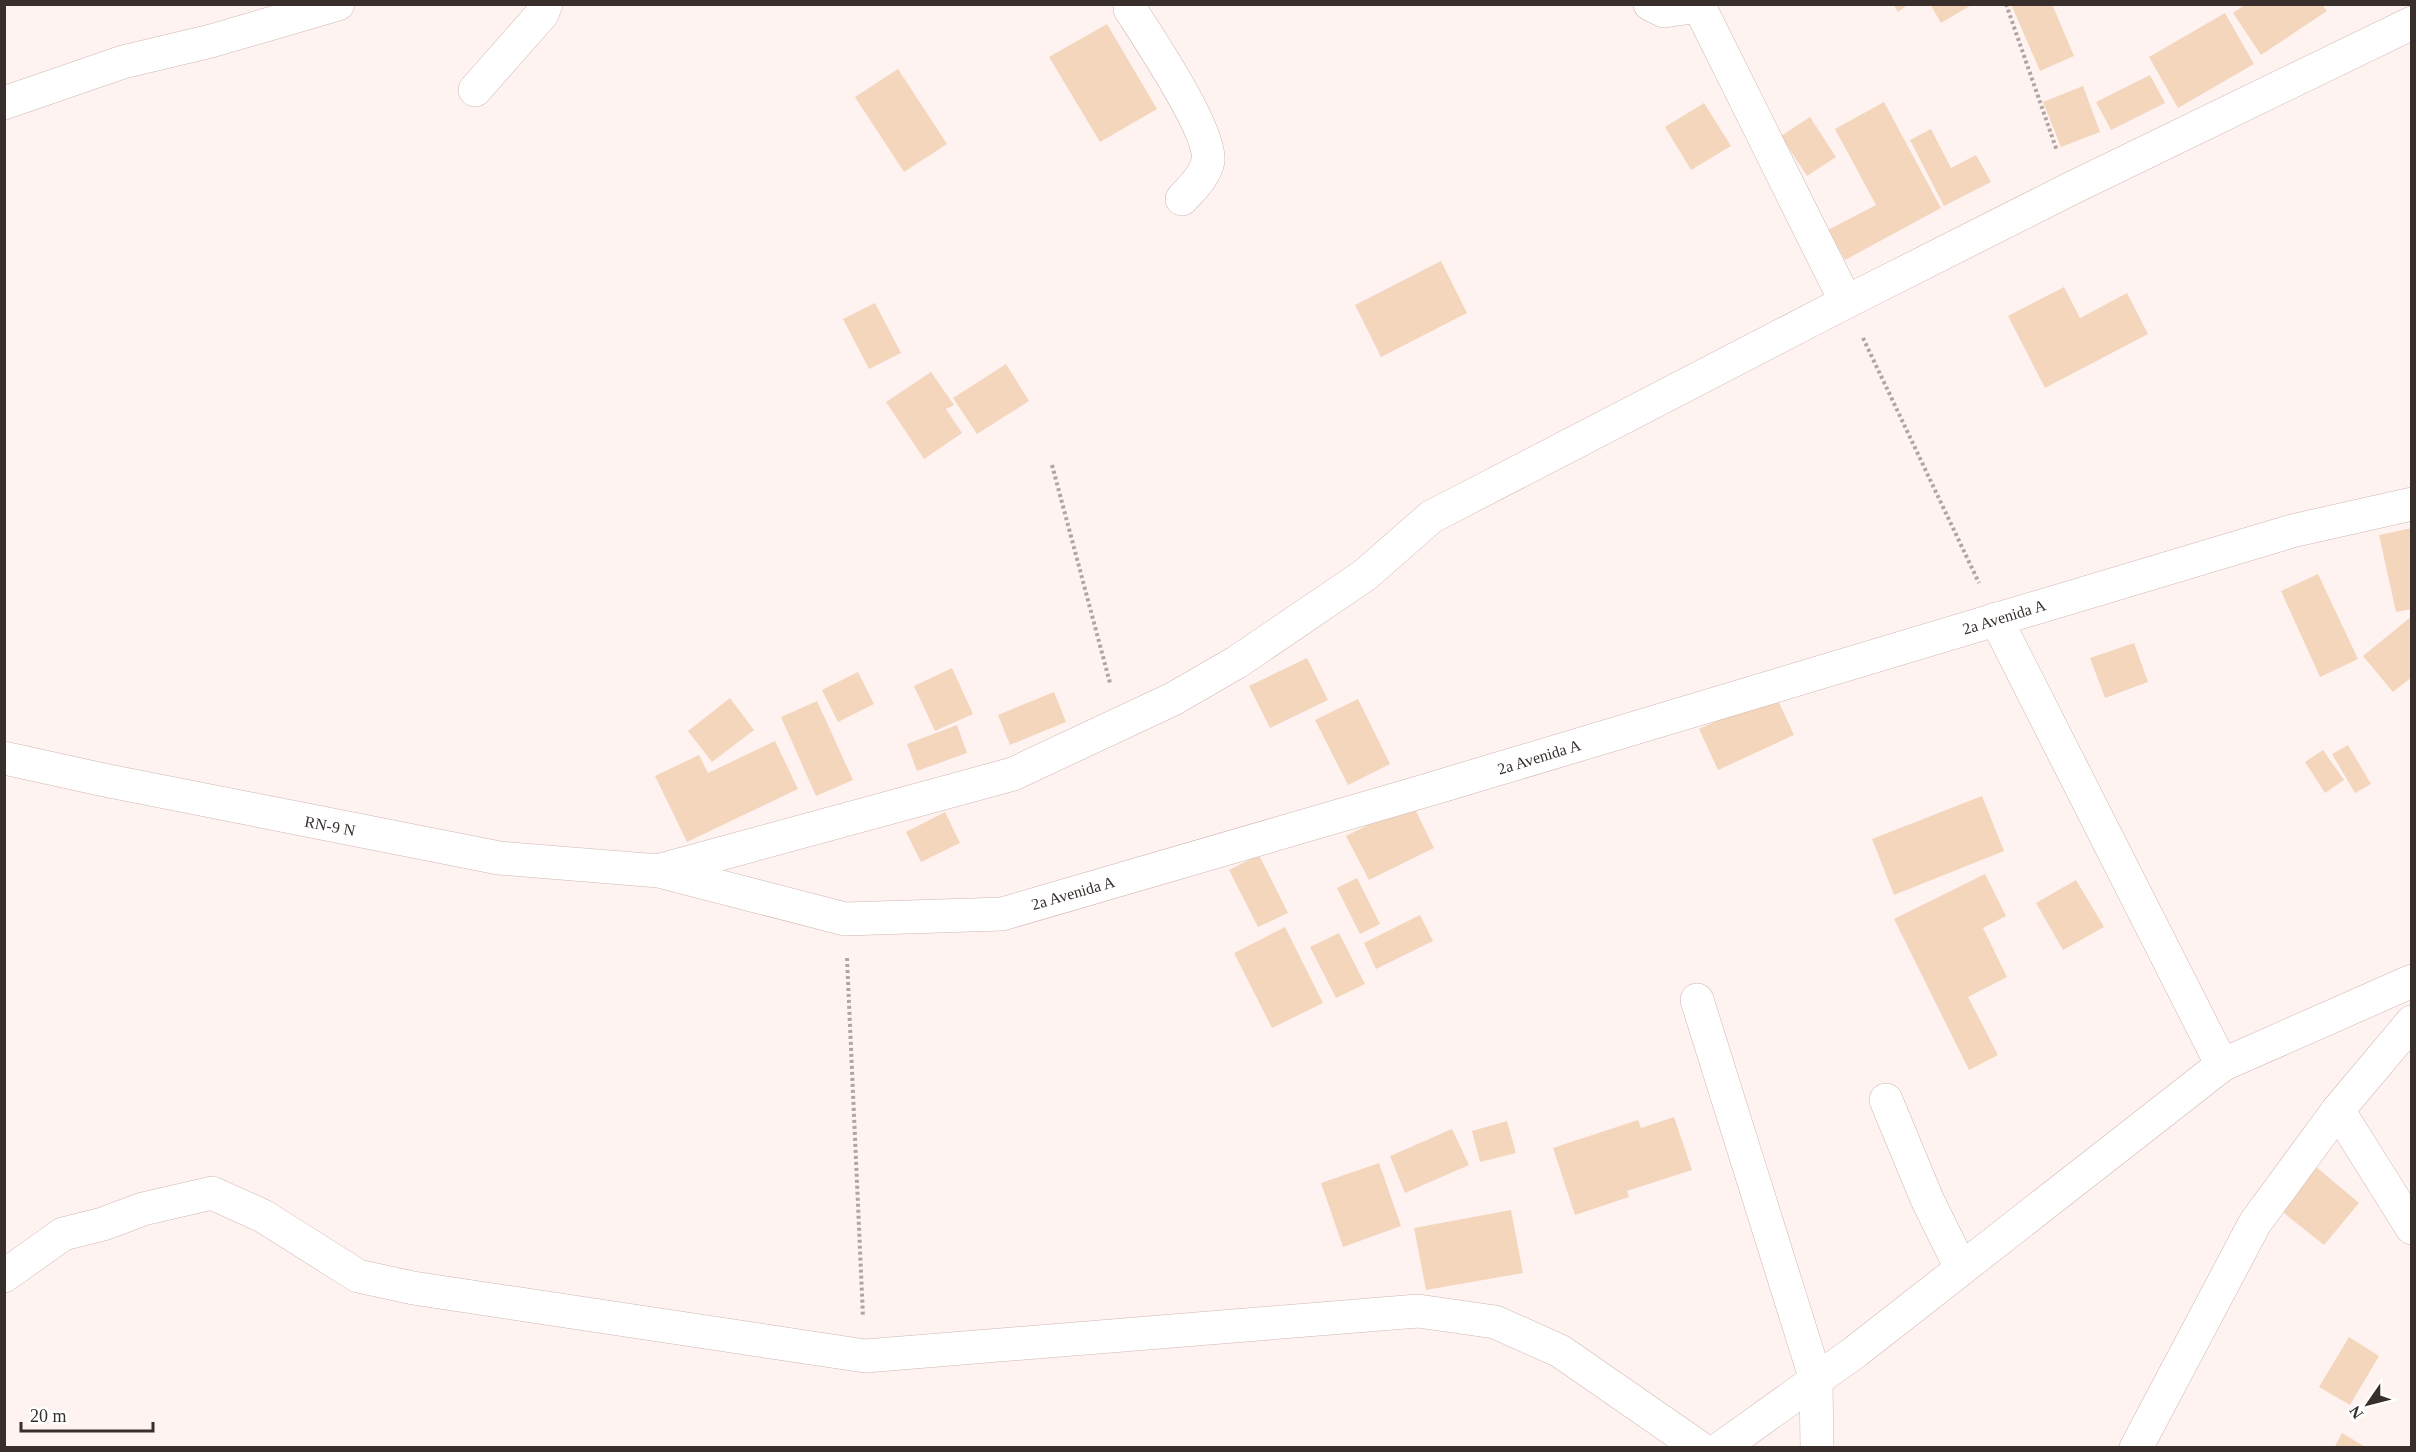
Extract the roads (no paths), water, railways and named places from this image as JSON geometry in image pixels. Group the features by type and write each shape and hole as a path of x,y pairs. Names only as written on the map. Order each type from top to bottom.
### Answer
{"main road":[{"path":"4,103 123,62 211,41 338,4"},
{"path":"475,90 542,14 546,4"},
{"path":"1130,4 1204,135 1208,160 1201,177 1182,199"},
{"path":"1650,4 1664,11 1699,5 1846,302"},
{"path":"659,871 1013,774 1173,699 1237,662 1365,575 1431,517 2070,189 2412,23"},
{"name":"2a Avenida A","path":"659,871 845,919 1002,914 1443,786 2292,531 2412,504"},
{"path":"1996,619 2222,1065"},
{"name":"RN-9 N","path":"4,758 499,858 659,871"},
{"path":"1721,1448 1816,1380 2222,1065 2412,981"},
{"path":"1697,1000 1816,1380 1817,1448"},
{"path":"2136,1448 2255,1223 2338,1110 2412,1022"},
{"path":"1886,1100 1927,1199 1961,1268"},
{"path":"2338,1110 2412,1228"},
{"path":"4,1276 63,1234 104,1224 143,1209 212,1192 263,1216 358,1276 413,1288 865,1356 1418,1311 1495,1322 1560,1351 1700,1448"}]}
